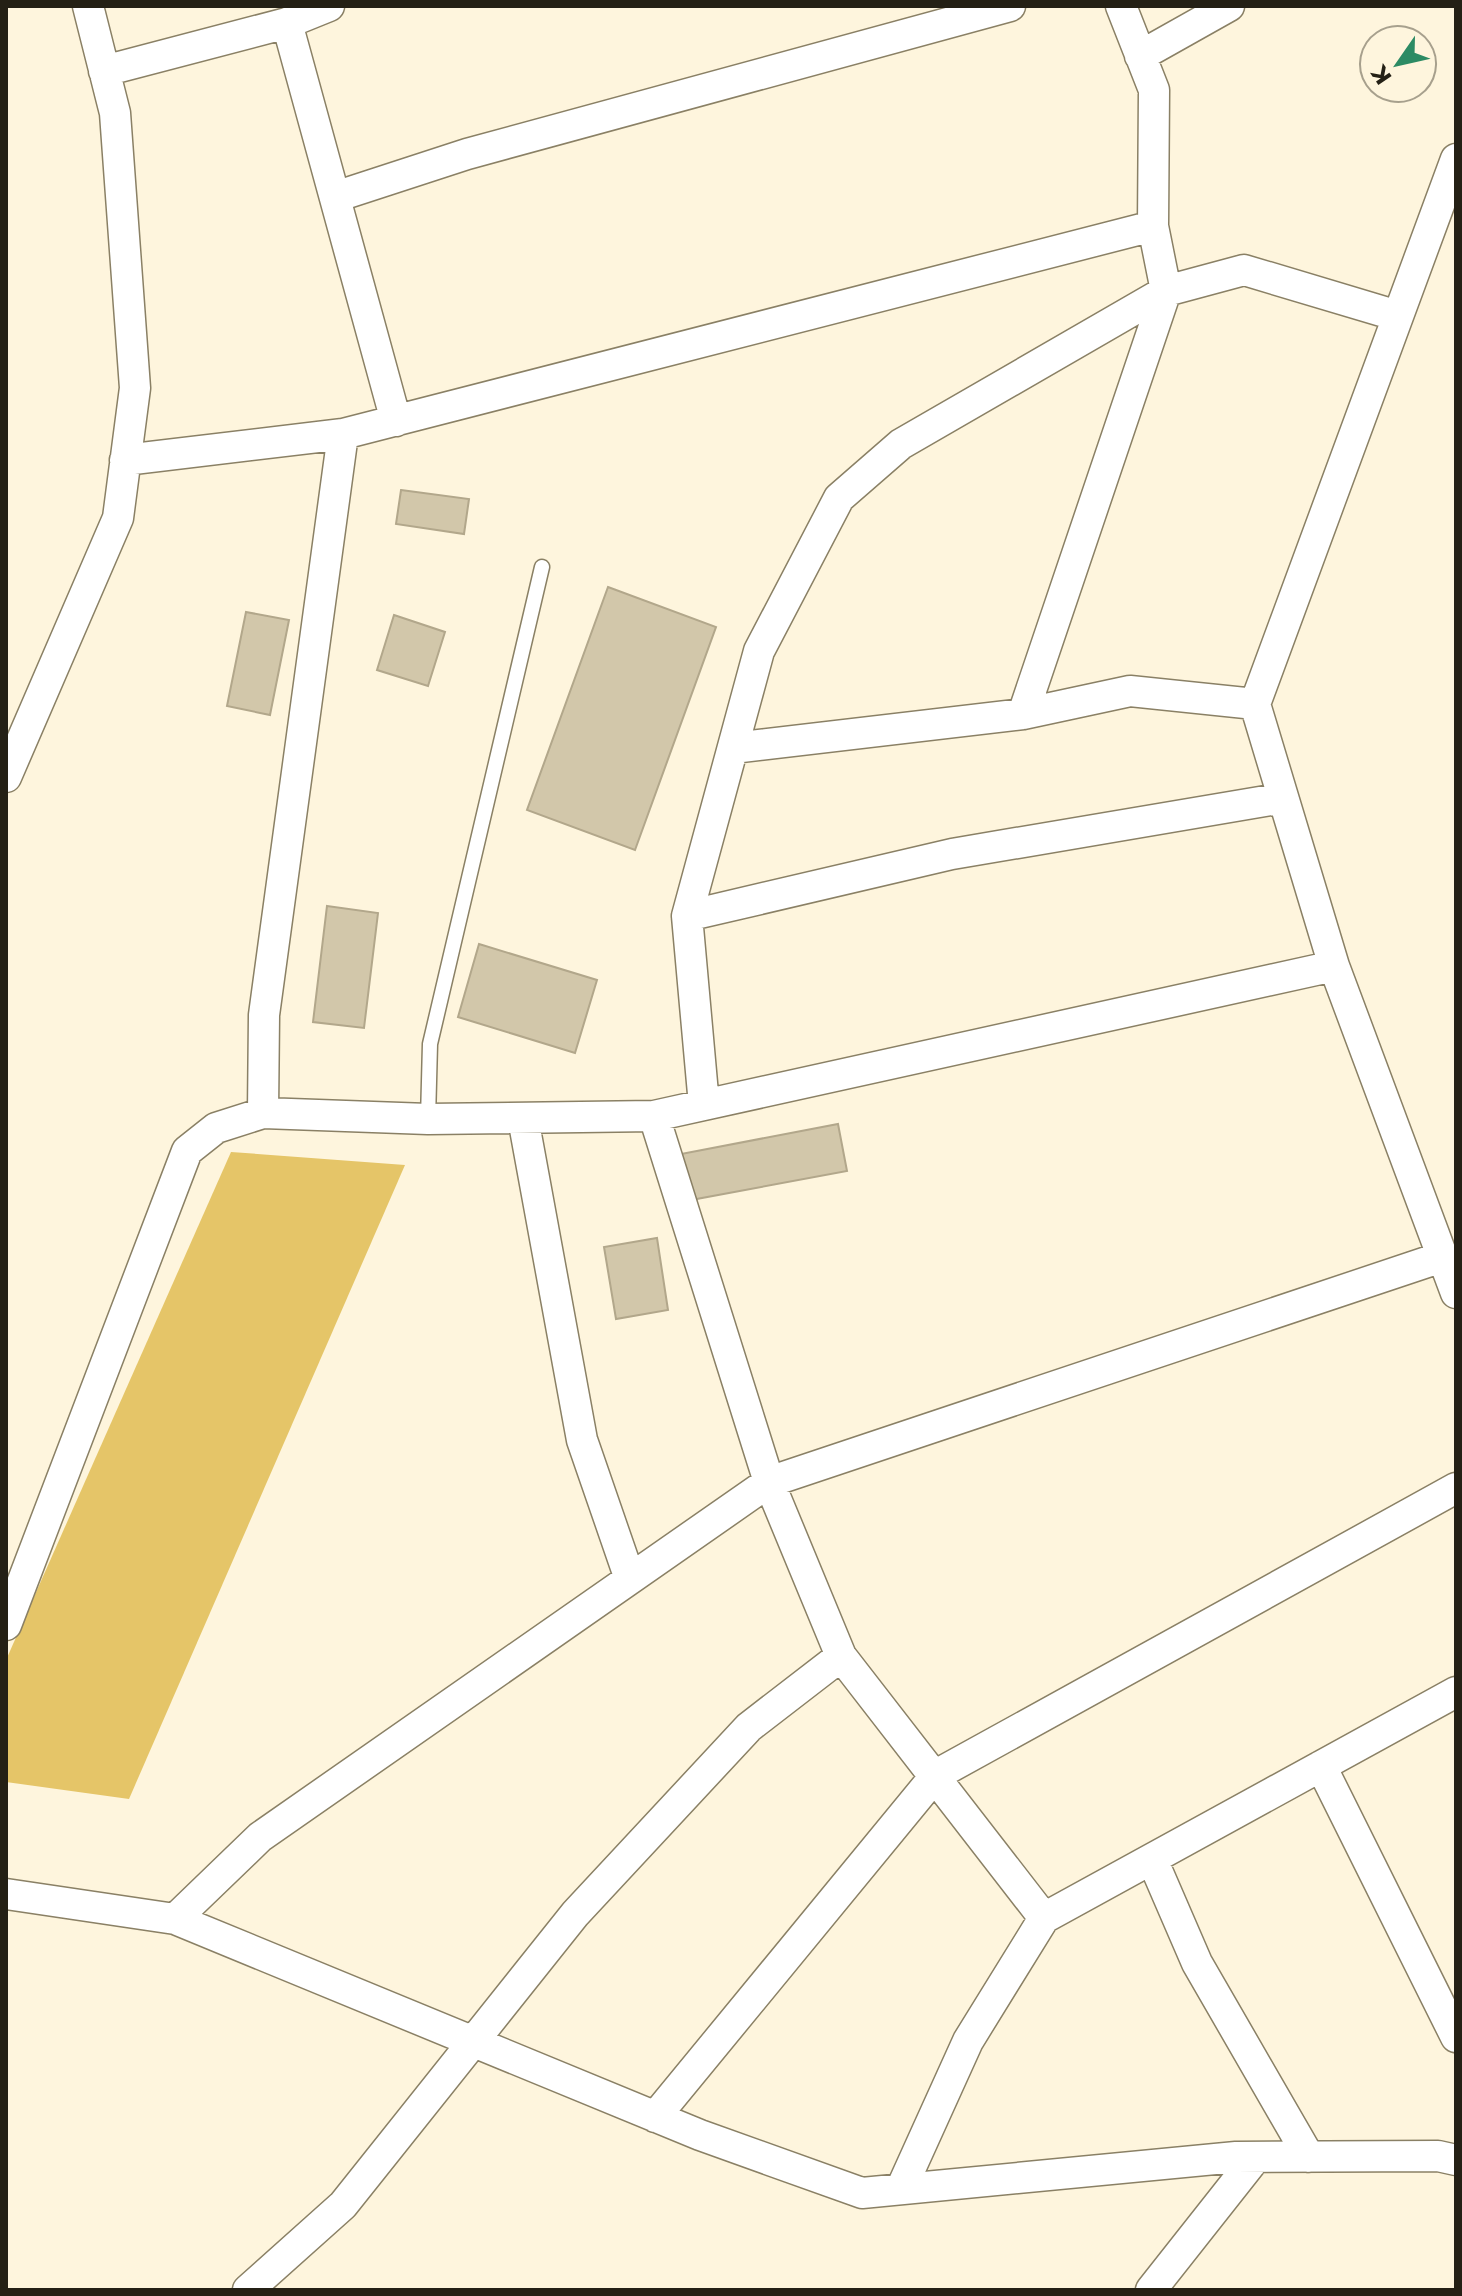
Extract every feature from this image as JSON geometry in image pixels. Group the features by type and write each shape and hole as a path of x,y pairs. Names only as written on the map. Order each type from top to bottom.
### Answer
{"street":[{"path":"6,777 118,518 135,388 115,113 88,6"},
{"path":"104,71 287,23 329,6"},
{"path":"335,197 467,154 1010,6"},
{"path":"1023,714 1166,291 1153,226 1154,90 1121,6"},
{"path":"1140,56 1229,6"},
{"path":"287,23 396,421"},
{"path":"1456,159 1255,704 1334,966 1456,1293"},
{"path":"125,460 343,434 1153,226"},
{"path":"704,1105 687,916 759,651 839,498 901,444 1166,291 1244,270 1398,316"},
{"path":"263,1113 264,1015 343,434"},
{"path":"733,748 1023,714 1130,691 1255,704"},
{"path":"687,916 952,854 1283,798"},
{"path":"6,1625 187,1151 216,1128 263,1113 428,1119 654,1116 1334,966"},
{"path":"654,1116 769,1482 841,1656 1044,1918"},
{"path":"523,1118 582,1440 630,1579"},
{"path":"175,1919 260,1837 769,1482 1442,1257"},
{"path":"655,2117 936,1775 1456,1488"},
{"path":"248,2290 343,2205 575,1914 749,1727 841,1656"},
{"path":"901,2189 968,2041 1044,1918 1456,1692"},
{"path":"1321,1766 1456,2037"},
{"path":"1152,1859 1197,1963 1309,2157"},
{"path":"6,1894 175,1919 655,2117 862,2193 1256,2157 1438,2156 1456,2160"},
{"path":"1151,2290 1256,2157"}],"lane":[{"path":"428,1119 430,1044 542,567"}],"shaded area":[{"path":"231,1152 405,1165 129,1799 6,1782 6,1660"}],"building":[{"path":"401,490 469,499 464,534 396,524"},
{"path":"608,587 716,627 635,850 527,810"},
{"path":"246,612 289,620 270,715 227,706"},
{"path":"394,615 445,632 428,686 377,670"},
{"path":"327,906 378,913 364,1028 313,1022"},
{"path":"479,944 597,980 575,1053 458,1017"},
{"path":"838,1124 847,1171 691,1200 681,1154"},
{"path":"657,1238 668,1310 616,1319 604,1247"}]}
